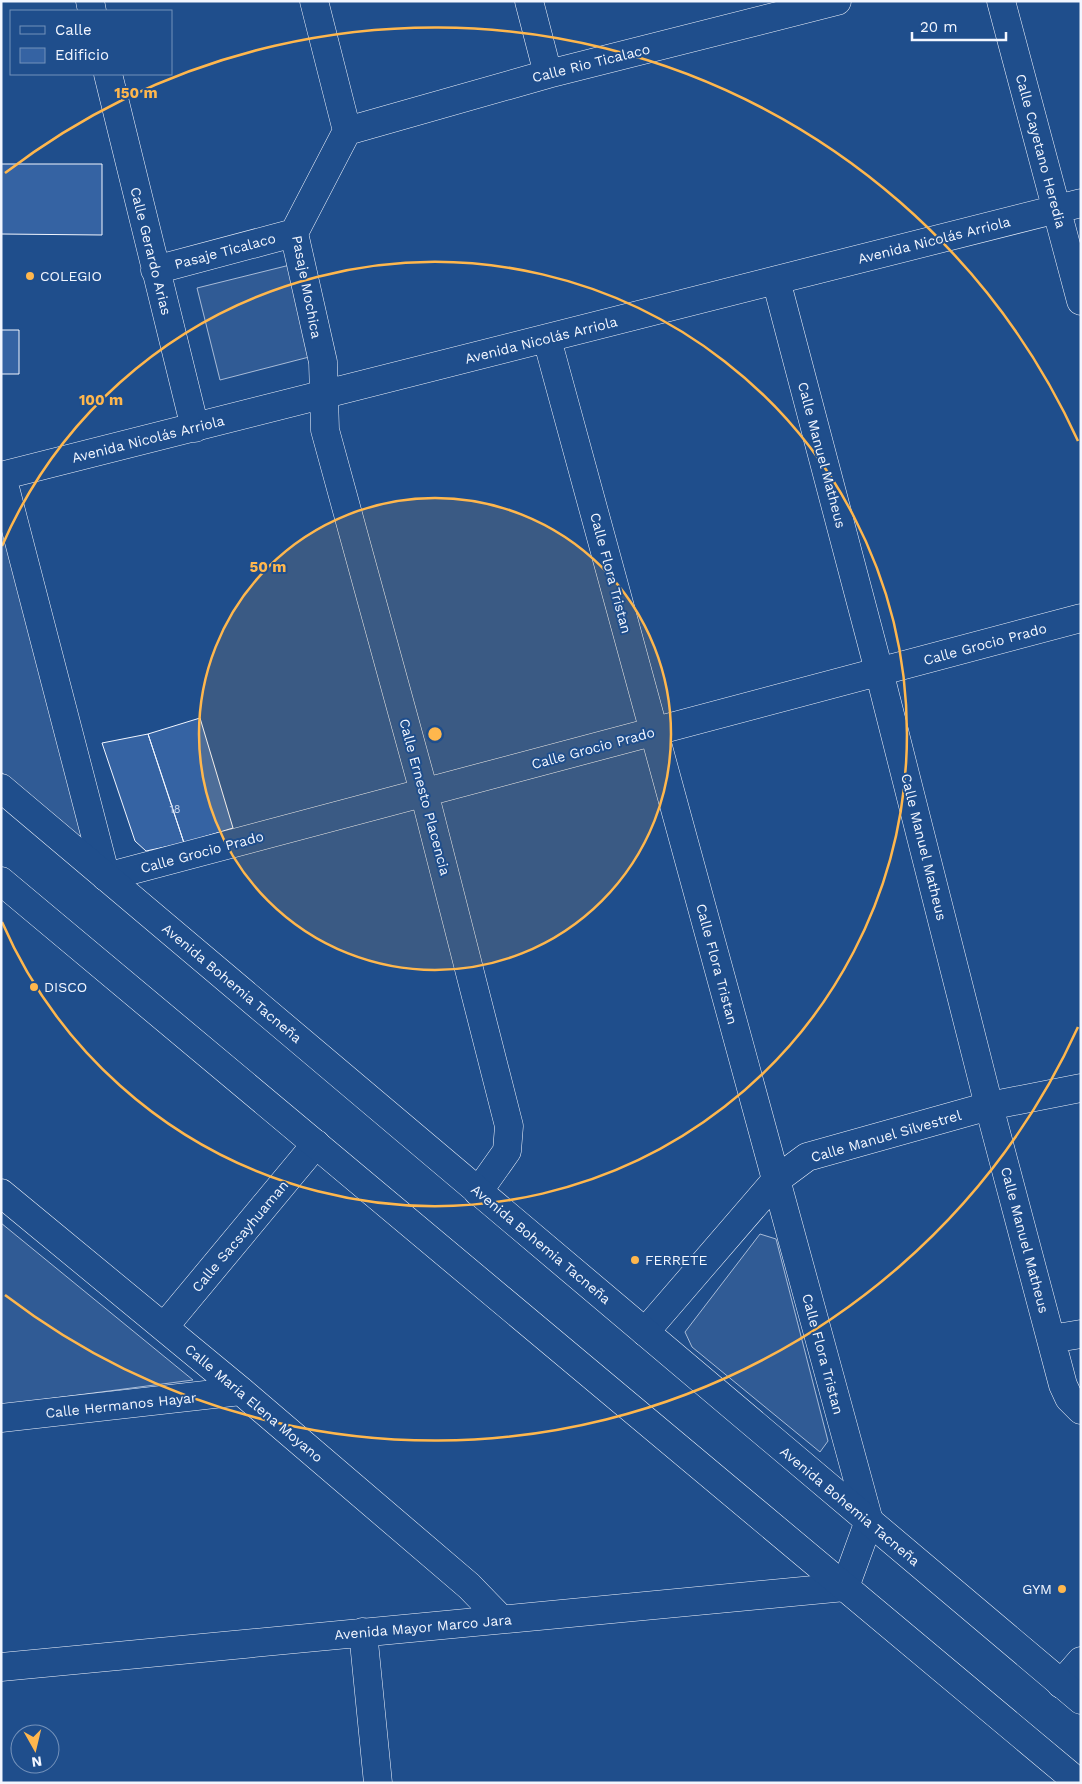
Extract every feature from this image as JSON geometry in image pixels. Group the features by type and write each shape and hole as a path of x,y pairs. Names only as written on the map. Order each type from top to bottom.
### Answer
{"street":[{"path":"314,1 347,131"},
{"path":"528,1 548,74"},
{"name":"Calle Rio Ticalaco","path":"347,131 548,74 837,1"},
{"name":"Calle Cayetano Heredia","path":"1001,1 1068,206 1081,301"},
{"name":"Calle Gerardo Arias","path":"108,75 195,428"},
{"name":"Pasaje Mochica","path":"323,395 322,362 294,233 347,131"},
{"name":"Avenida Nicolás Arriola","path":"2,476 1068,206"},
{"name":"Pasaje Ticalaco","path":"155,270 294,233"},
{"name":"Calle Manuel Matheus","path":"776,280 1063,1386 1069,1398 1081,1410"},
{"name":"Calle Flora Tristan","path":"547,339 869,1521"},
{"name":"Calle Ernesto Placencia","path":"323,395 324,430 424,792 509,1126 507,1151 478,1192"},
{"path":"2,476 106,877"},
{"name":"Calle Grocio Prado","path":"106,877 1081,618"},
{"name":"Avenida Bohemia Tacneña","path":"3,795 106,877 1071,1692"},
{"path":"1,881 1079,1783"},
{"name":"Calle Manuel Silvestrel","path":"645,1332 776,1180 807,1157 989,1106 1081,1088"},
{"name":"Calle Sacsayhuaman","path":"164,1327 316,1144"},
{"name":"Calle María Elena Moyano","path":"1,1193 241,1391 469,1586 501,1619"},
{"path":"1051,1339 1081,1334"},
{"name":"Calle Hermanos Hayar","path":"1,1418 241,1391"},
{"path":"845,1587 869,1521"},
{"name":"Avenida Mayor Marco Jara","path":"1,1667 845,1587"},
{"path":"364,1632 378,1783"},
{"path":"1071,1692 1081,1661"}],"shaded area":[{"path":"290,265 313,356 220,380 197,288"},
{"path":"1,510 90,824 78,838 1,772"},
{"path":"1,1223 193,1380 1,1405"},
{"path":"760,1234 776,1239 828,1441 820,1452 692,1347 685,1332"}],"building":[{"path":"1,164 102,164 102,235 1,234"},
{"path":"1,330 19,330 19,374 1,374"},
{"path":"200,718 233,828 184,843 148,734"},
{"path":"148,734 184,843 146,851 135,841 102,743"}],"place":[{"name":"COLEGIO","path":"30,276"},
{"name":"DISCO","path":"34,987"},
{"name":"FERRETE","path":"635,1260"},
{"name":"GYM","path":"1062,1589"}]}
